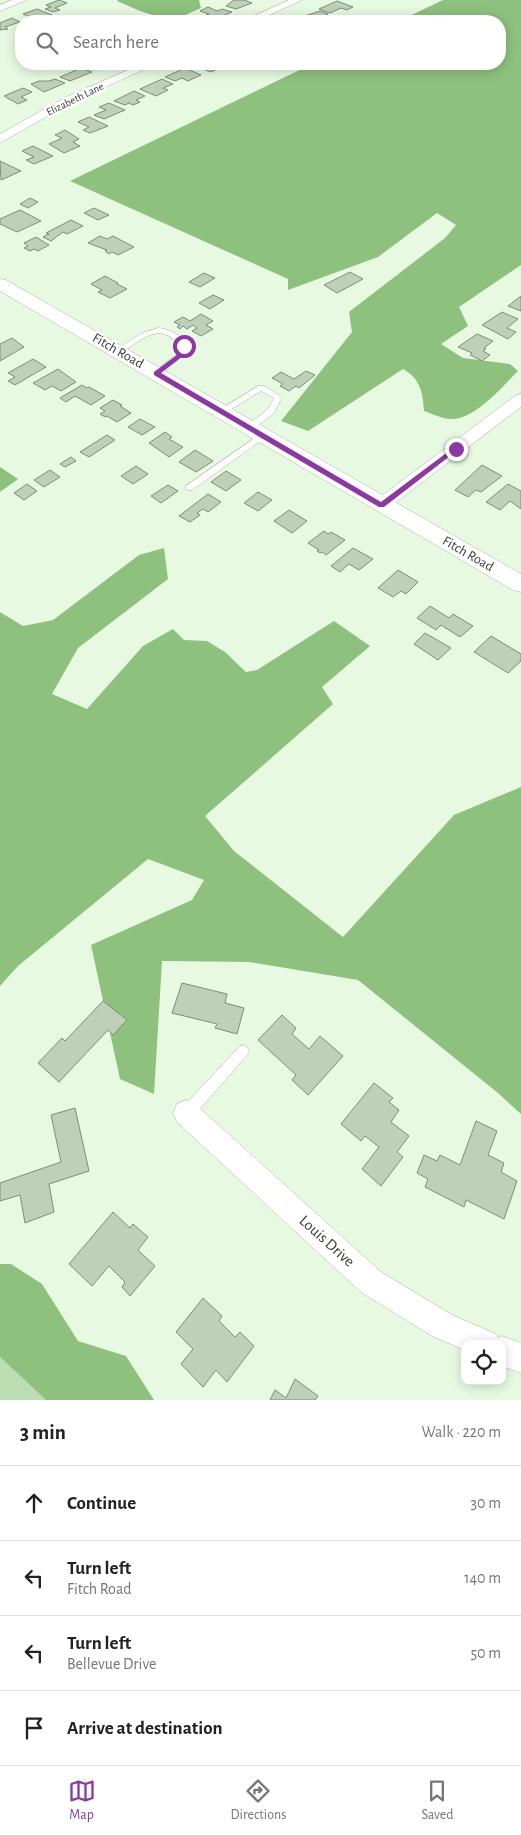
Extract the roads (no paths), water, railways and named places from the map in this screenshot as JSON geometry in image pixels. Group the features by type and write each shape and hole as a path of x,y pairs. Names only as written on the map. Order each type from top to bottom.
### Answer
{"street":[{"path":"0,8 21,0"},
{"path":"262,15 297,0"},
{"name":"Elizabeth Lane","path":"0,138 70,99 137,70"},
{"name":"Fitch Road","path":"0,284 521,584"},
{"path":"382,505 521,399"},
{"name":"Louis Drive","path":"186,1113 371,1282 442,1326 476,1340"},
{"path":"506,1352 521,1358"}],"lane":[{"path":"118,351 154,331 167,332 181,339 184,346 180,355 156,373"},
{"path":"189,488 256,431 277,404 278,397 261,388 222,411"},
{"path":"186,1113 243,1051"}]}
